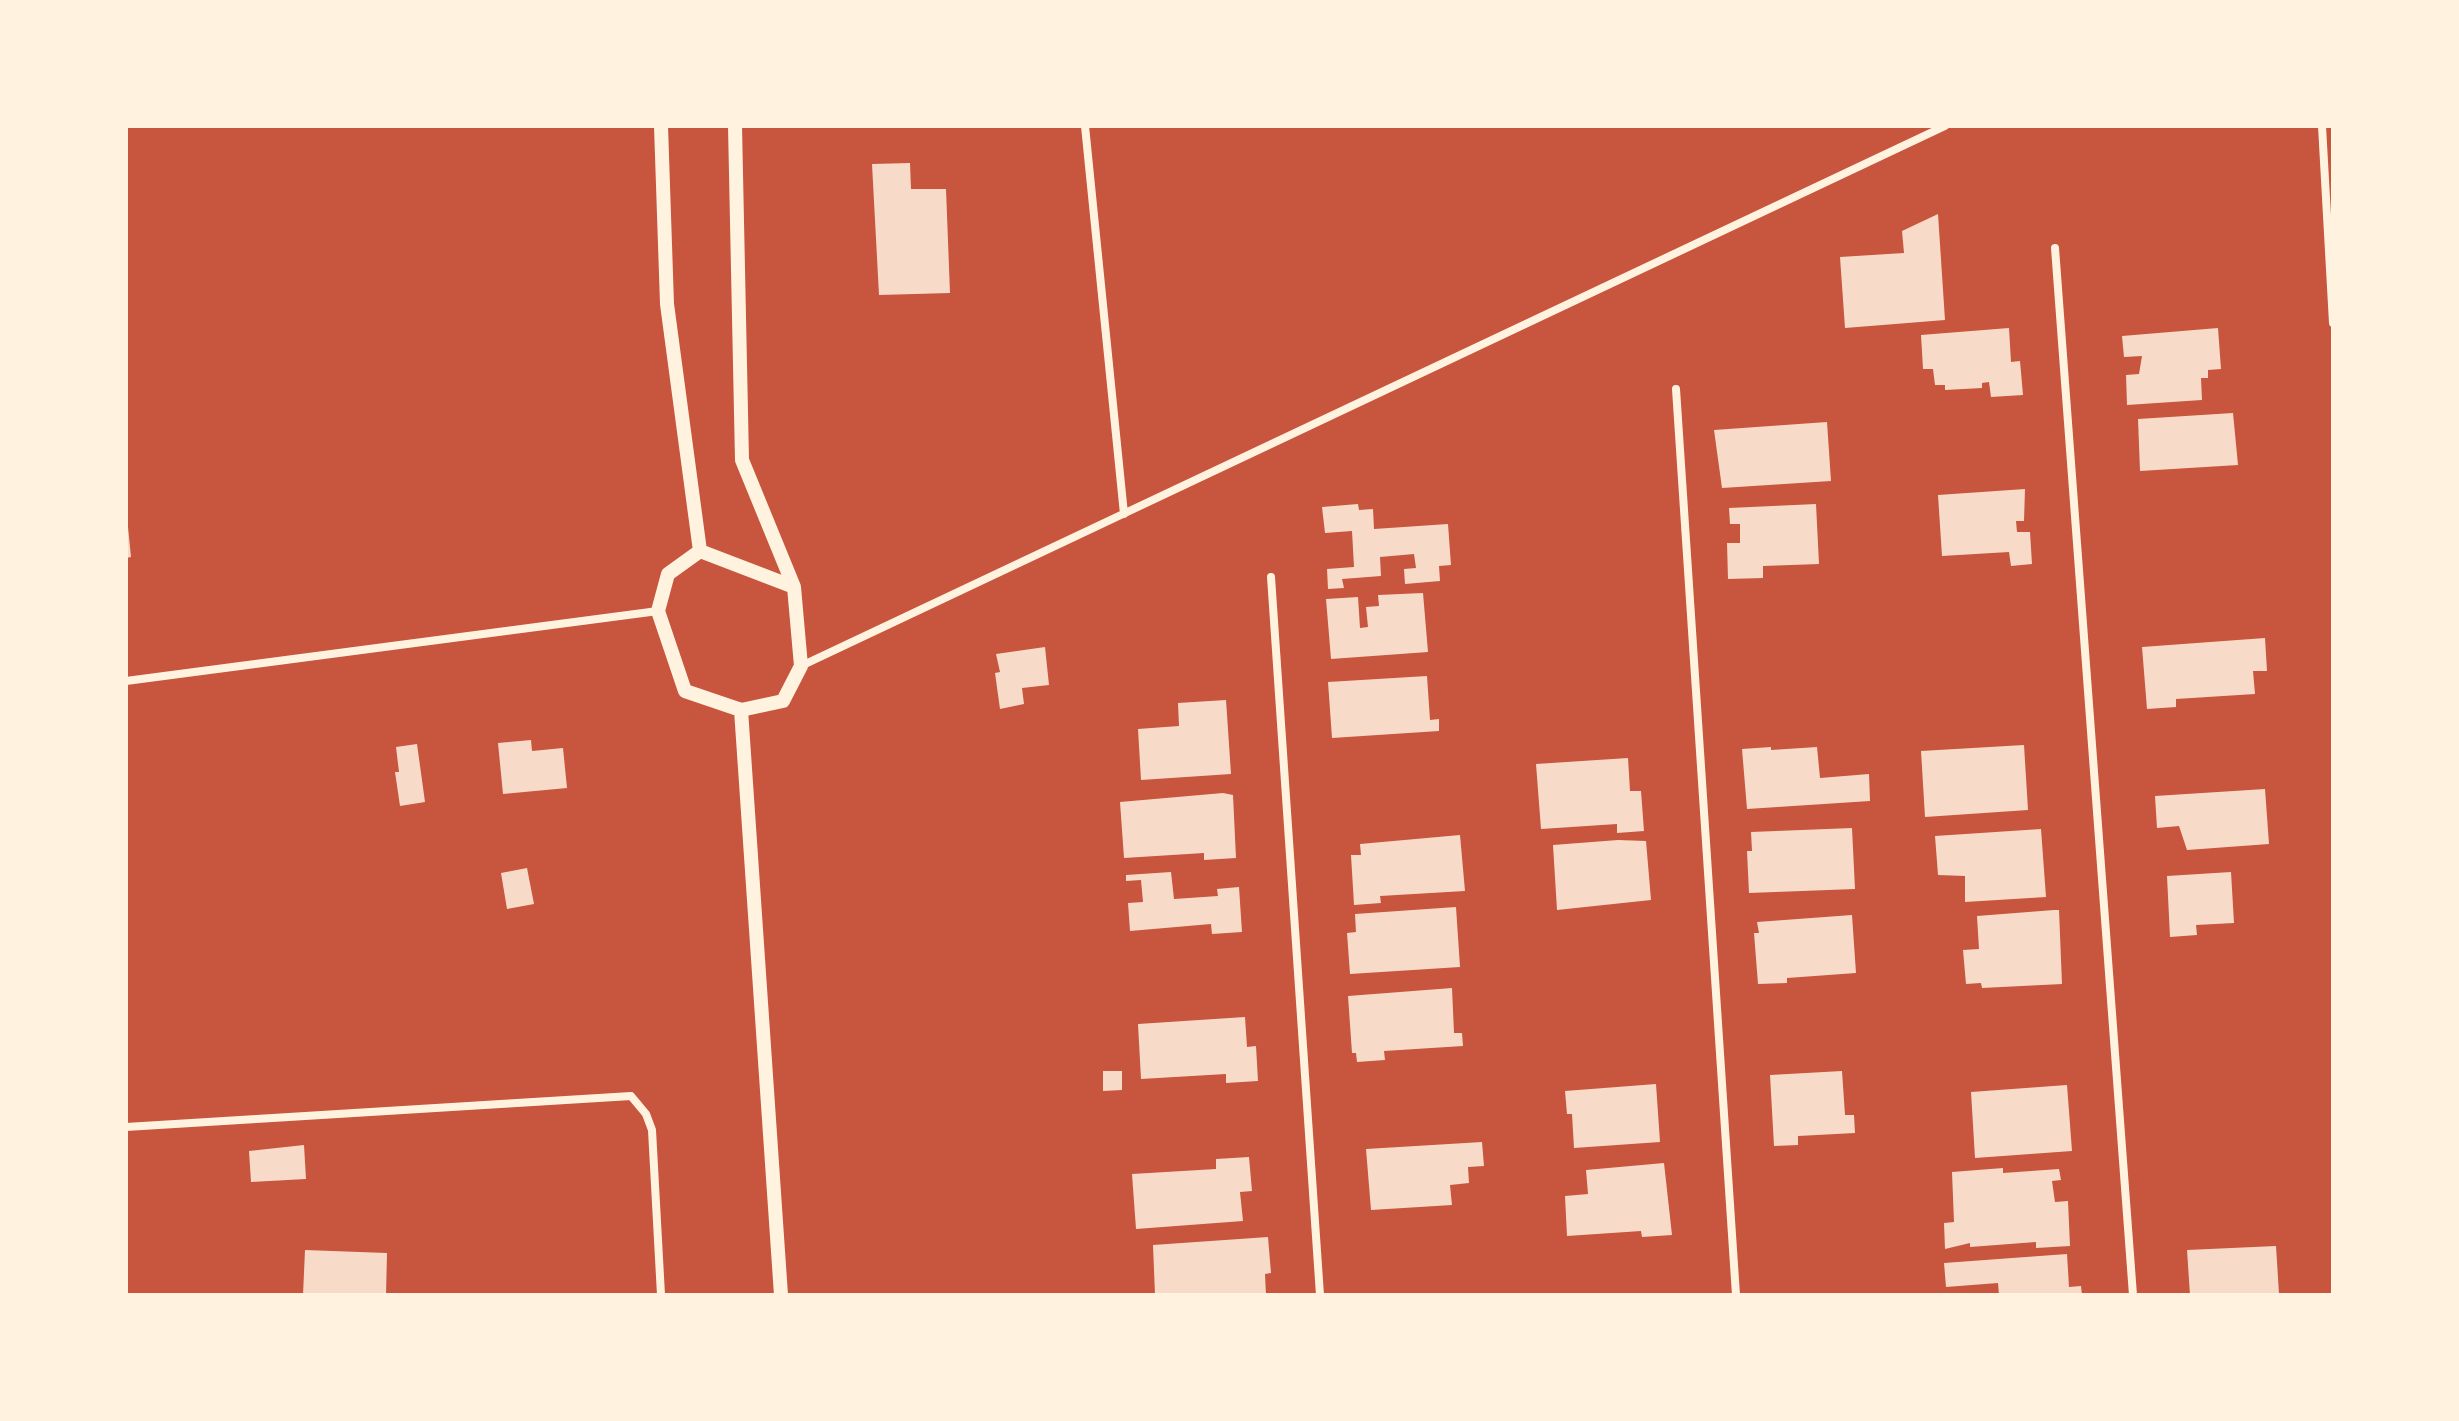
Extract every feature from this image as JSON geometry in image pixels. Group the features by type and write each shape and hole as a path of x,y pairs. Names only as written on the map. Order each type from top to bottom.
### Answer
{"street":[{"path":"661,126 667,304 700,551"},
{"path":"700,551 668,574 658,611 685,691 741,710 783,701 801,666 794,587 742,460 735,126"},
{"path":"1085,126 1124,514"},
{"path":"801,666 1945,126"},
{"path":"2322,126 2333,323"},
{"path":"2055,248 2133,1295"},
{"path":"1676,389 1736,1295"},
{"path":"700,551 794,587"},
{"path":"1271,577 1320,1295"},
{"path":"126,681 658,611"},
{"path":"741,710 781,1295"},
{"path":"126,1127 631,1096 646,1114 652,1130 661,1295"}],"building":[{"path":"910,163 911,189 946,189 950,293 879,295 872,164"},
{"path":"1938,214 1945,320 1845,328 1840,257 1904,253 1902,231"},
{"path":"2009,328 2011,362 2020,361 2023,395 1991,397 1989,382 1982,383 1982,388 1945,390 1945,385 1935,385 1933,369 1923,369 1921,335"},
{"path":"2218,328 2221,369 2208,370 2208,378 2201,378 2202,400 2127,405 2126,375 2139,374 2142,356 2124,357 2122,336"},
{"path":"2233,413 2238,465 2140,471 2138,419"},
{"path":"1827,422 1831,481 1722,488 1714,430"},
{"path":"2025,489 2024,521 2016,521 2017,532 2030,532 2032,564 2011,566 2009,552 1942,556 1938,495"},
{"path":"1358,504 1359,510 1373,509 1374,529 1448,524 1451,565 1439,566 1440,581 1405,584 1404,569 1416,568 1414,554 1380,557 1381,576 1342,579 1344,588 1328,589 1327,569 1354,567 1352,531 1325,533 1322,507"},
{"path":"1816,504 1819,564 1763,566 1763,578 1728,579 1727,543 1740,543 1740,524 1730,524 1729,508"},
{"path":"126,507 131,557 126,558"},
{"path":"1423,593 1428,652 1331,659 1326,599 1358,597 1360,628 1368,627 1366,607 1379,606 1378,595"},
{"path":"2265,638 2267,671 2253,671 2255,694 2176,699 2176,707 2147,709 2142,647"},
{"path":"1045,647 1049,685 1022,688 1024,704 1000,709 995,673 1000,672 996,654"},
{"path":"1427,676 1430,720 1439,719 1439,731 1332,738 1328,682"},
{"path":"1226,700 1231,774 1141,780 1138,729 1179,726 1178,703"},
{"path":"531,740 532,751 563,748 567,788 503,794 498,743"},
{"path":"417,744 425,802 400,806 395,772 399,772 396,747"},
{"path":"2024,745 2028,810 1925,817 1921,751"},
{"path":"1771,747 1771,750 1817,747 1820,778 1869,774 1870,801 1747,809 1742,749"},
{"path":"1628,758 1630,791 1641,791 1644,831 1617,833 1617,824 1541,829 1536,764"},
{"path":"2265,789 2269,844 2187,850 2179,826 2157,828 2155,796"},
{"path":"1223,793 1233,795 1236,858 1204,860 1204,853 1124,858 1120,802"},
{"path":"1852,828 1855,889 1749,893 1747,851 1752,851 1751,832"},
{"path":"2041,829 2046,897 1965,902 1965,876 1938,875 1935,836"},
{"path":"1460,835 1465,891 1380,896 1381,903 1354,905 1351,855 1361,855 1360,844"},
{"path":"1646,841 1651,900 1557,910 1553,845"},
{"path":"527,868 534,904 507,909 501,873"},
{"path":"1171,872 1174,899 1218,896 1217,889 1239,887 1242,932 1212,934 1211,924 1130,931 1128,903 1143,902 1141,880 1126,881 1126,875"},
{"path":"2231,872 2234,923 2196,925 2197,935 2170,937 2167,876"},
{"path":"1456,907 1460,967 1350,974 1347,933 1356,932 1355,914"},
{"path":"2059,910 2062,984 1982,988 1981,983 1966,984 1963,950 1979,949 1977,916"},
{"path":"1852,915 1856,973 1787,978 1787,983 1758,984 1754,933 1759,933 1757,922"},
{"path":"1452,988 1454,1033 1462,1033 1463,1046 1384,1051 1385,1060 1357,1062 1356,1053 1352,1053 1348,996"},
{"path":"1245,1017 1247,1047 1256,1046 1258,1081 1226,1083 1226,1074 1141,1079 1138,1024"},
{"path":"1103,1071 1122,1071 1122,1090 1103,1091"},
{"path":"1842,1071 1845,1115 1854,1115 1855,1133 1798,1136 1798,1145 1774,1146 1770,1075"},
{"path":"1656,1084 1660,1142 1574,1148 1572,1114 1567,1114 1565,1091"},
{"path":"2067,1085 2072,1151 1975,1158 1971,1092"},
{"path":"1482,1142 1484,1166 1468,1167 1469,1183 1450,1185 1452,1205 1371,1210 1366,1149"},
{"path":"304,1145 306,1179 251,1182 249,1151"},
{"path":"1249,1157 1252,1191 1240,1192 1243,1221 1136,1229 1132,1174 1216,1169 1216,1159"},
{"path":"1664,1163 1672,1235 1642,1237 1641,1231 1567,1236 1565,1196 1588,1194 1586,1170"},
{"path":"2003,1168 2003,1173 2059,1169 2061,1180 2052,1181 2055,1202 2068,1201 2070,1246 2036,1248 2036,1242 1970,1247 1970,1243 1945,1249 1944,1223 1954,1222 1952,1172"},
{"path":"1268,1237 1271,1273 1265,1274 1266,1295 1155,1295 1153,1245"},
{"path":"2276,1246 2279,1294 2190,1295 2187,1250"},
{"path":"305,1250 387,1253 386,1295 303,1295"},
{"path":"2067,1254 2069,1287 2081,1286 2082,1295 1999,1295 1998,1283 1946,1287 1944,1263"}]}
